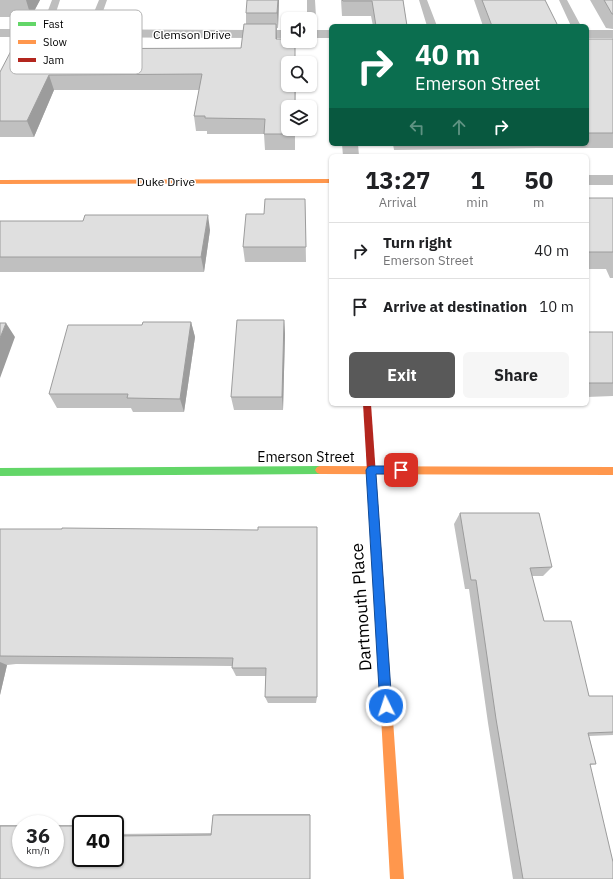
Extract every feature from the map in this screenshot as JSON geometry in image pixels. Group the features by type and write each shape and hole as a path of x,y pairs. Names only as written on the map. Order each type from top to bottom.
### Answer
{"street":[{"name":"Clemson Drive","path":"142,34 281,34"},
{"path":"317,34 329,34"},
{"path":"589,34 613,34"},
{"path":"589,180 613,180"},
{"name":"Duke Drive","path":"0,182 329,181"},
{"name":"Dartmouth Place","path":"367,406 397,879"},
{"name":"Emerson Street","path":"0,472 371,470 613,471"}],"lane":[{"path":"52,10 56,0"},
{"path":"99,10 103,0"},
{"path":"311,0 311,12"},
{"path":"423,0 431,24"},
{"path":"563,0 575,24"}],"building":[{"path":"247,0 278,0 277,13 246,13"},
{"path":"342,0 403,0 407,24 376,24 372,1"},
{"path":"482,0 545,0 557,24 491,24"},
{"path":"604,0 613,0 613,14 612,14"},
{"path":"244,24 276,24 276,39 281,39 281,48 295,48 295,56 281,56 281,92 295,92 295,100 281,100 281,134 264,134 265,119 205,118 205,116 194,116 202,74 49,75 27,121 0,121 0,72 10,53 10,74 142,74 142,48 241,48"},
{"path":"589,39 613,39 613,133 589,133"},
{"path":"589,198 613,198 613,252 589,252"},
{"path":"265,199 305,199 306,247 243,247 246,214 264,214"},
{"path":"85,215 208,215 201,257 0,257 0,221 83,221"},
{"path":"237,320 284,320 282,397 231,397"},
{"path":"143,322 191,322 180,399 127,398 128,394 49,394 68,325 142,325"},
{"path":"0,323 6,323 0,338"},
{"path":"589,332 613,332 613,383 589,383"},
{"path":"460,513 539,513 552,567 530,568 544,621 571,621 589,696 613,696 613,732 588,733 596,764 590,764 613,862 613,879 523,879 496,719 476,580 471,580"},
{"path":"258,527 317,527 317,697 265,697 266,668 232,668 233,658 0,656 0,529 62,528 258,530"},
{"path":"213,815 310,815 310,879 0,879 0,826 12,826 12,867 64,867 64,826 72,826 72,867 124,867 124,836 211,835"}],"traffic: fast":[{"path":"0,472 320,470"}],"traffic: slow":[{"path":"0,182 329,181"},
{"path":"320,470 613,471"},
{"path":"379,589 397,879"}],"traffic: jam":[{"path":"367,406 379,589"}],"route":[{"path":"386,706 371,470 401,470"}]}
